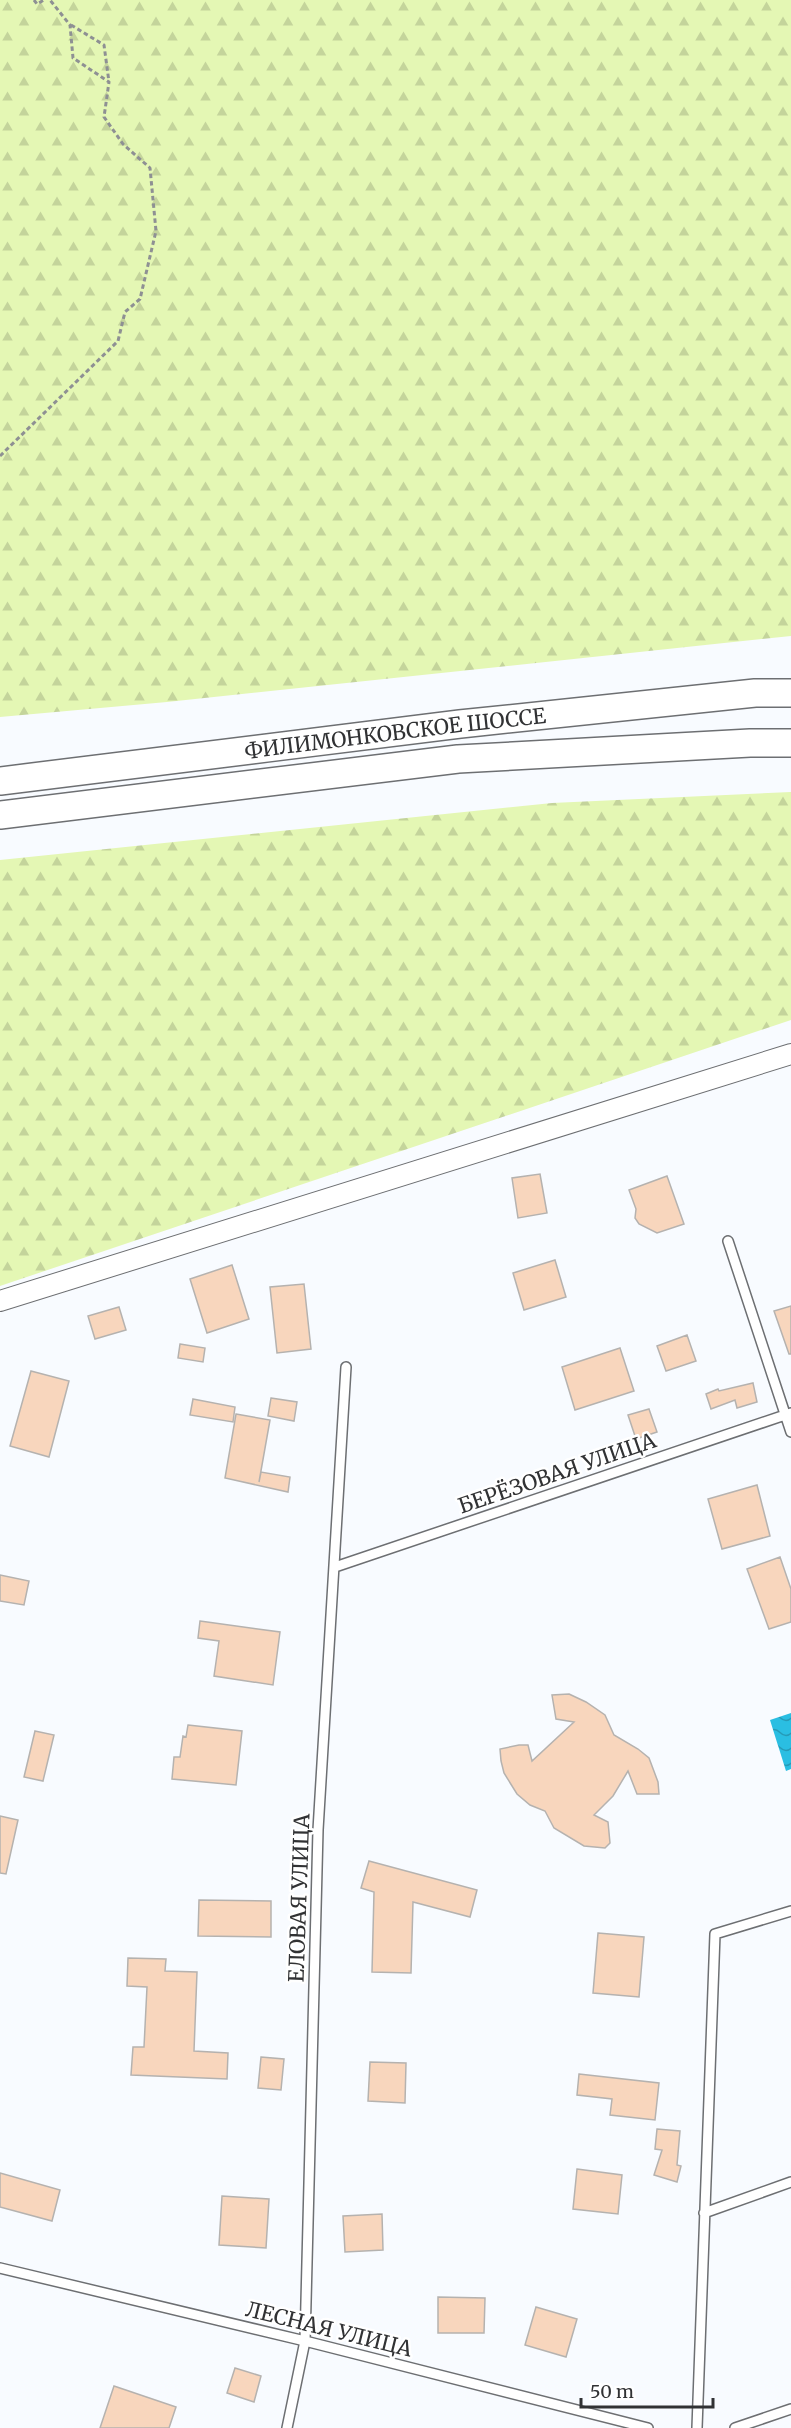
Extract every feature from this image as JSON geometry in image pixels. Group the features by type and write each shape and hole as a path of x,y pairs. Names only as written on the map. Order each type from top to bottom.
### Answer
{"main road":[{"name":"ФИЛИМОНКОВСКОЕ ШОССЕ","path":"0,781 460,724 755,693 791,693"},
{"name":"ФИЛИМОНКОВСКОЕ ШОССЕ","path":"0,815 458,759 750,743 791,743"}],"street":[{"path":"0,1301 791,1054"}],"lane":[{"path":"728,1241 788,1414 791,1432"},
{"name":"ЕЛОВАЯ УЛИЦА","path":"287,2428 305,2342 318,1830 346,1367"},
{"name":"БЕРЁЗОВАЯ УЛИЦА","path":"335,1567 788,1414"},
{"path":"698,2428 715,1934 791,1911"},
{"path":"704,2213 791,2182"},
{"name":"ЛЕСНАЯ УЛИЦА","path":"0,2268 648,2428"},
{"path":"735,2428 791,2409"}],"path":[{"path":"34,0 37,4 44,0"},
{"path":"0,456 118,341 125,312 140,299 156,231 150,168 123,144 104,117 109,82 104,45 70,25 50,0"},
{"path":"70,25 73,58 109,82"}],"green space":[{"path":"0,0 791,0 791,636 167,702 0,717"},
{"path":"791,792 791,1020 0,1286 0,860 552,803"}],"water":[{"path":"791,1713 791,1769 786,1771 770,1720"}],"building":[{"path":"540,1174 547,1213 518,1218 512,1178"},
{"path":"667,1176 684,1224 657,1233 639,1224 635,1218 636,1209 629,1190"},
{"path":"555,1260 566,1297 524,1310 513,1273"},
{"path":"232,1265 249,1319 207,1333 190,1279"},
{"path":"304,1284 311,1349 277,1353 270,1287"},
{"path":"791,1306 791,1354 789,1354 774,1311"},
{"path":"119,1307 126,1330 95,1339 88,1316"},
{"path":"687,1335 696,1361 666,1371 657,1346"},
{"path":"180,1344 205,1348 203,1362 178,1358"},
{"path":"620,1348 634,1391 575,1410 562,1367"},
{"path":"31,1371 69,1381 49,1457 10,1446"},
{"path":"753,1383 757,1402 737,1408 735,1400 711,1409 706,1394 718,1389 719,1391"},
{"path":"271,1398 297,1402 294,1421 268,1416"},
{"path":"193,1399 235,1407 233,1422 190,1415"},
{"path":"649,1409 657,1432 636,1439 628,1415"},
{"path":"236,1414 270,1420 259,1482 261,1472 290,1477 288,1492 225,1478"},
{"path":"757,1485 770,1536 722,1549 708,1499"},
{"path":"780,1557 791,1589 791,1622 769,1629 747,1569"},
{"path":"0,1575 29,1581 24,1605 0,1601"},
{"path":"200,1621 280,1632 273,1685 214,1676 219,1641 198,1638"},
{"path":"569,1694 605,1715 614,1735 649,1758 658,1782 659,1794 637,1794 628,1771 613,1796 594,1815 608,1822 610,1843 605,1848 584,1846 554,1828 545,1811 530,1805 517,1794 504,1773 501,1761 500,1749 528,1745 532,1761 574,1722 556,1719 552,1695"},
{"path":"188,1725 242,1731 236,1785 172,1779 174,1757 180,1757 183,1736 186,1737"},
{"path":"35,1731 54,1735 43,1781 24,1777"},
{"path":"0,1816 18,1820 6,1874 0,1873"},
{"path":"369,1861 477,1890 470,1917 413,1902 411,1973 372,1972 374,1892 361,1888"},
{"path":"199,1900 271,1901 271,1937 198,1936"},
{"path":"598,1933 644,1937 639,1997 593,1993"},
{"path":"128,1958 166,1959 165,1971 197,1972 194,2051 228,2053 227,2079 131,2075 133,2047 144,2047 147,1987 127,1986"},
{"path":"261,2057 284,2059 281,2090 258,2088"},
{"path":"370,2062 406,2063 405,2103 368,2101"},
{"path":"579,2074 659,2083 655,2120 610,2115 612,2099 577,2095"},
{"path":"657,2129 680,2131 677,2165 681,2166 677,2182 654,2175 662,2150 655,2149"},
{"path":"577,2169 622,2175 618,2214 573,2209"},
{"path":"0,2173 60,2190 52,2221 0,2207"},
{"path":"222,2196 269,2199 266,2248 219,2245"},
{"path":"382,2214 383,2250 345,2252 343,2216"},
{"path":"438,2297 485,2298 484,2333 438,2333"},
{"path":"536,2307 577,2319 566,2357 525,2345"},
{"path":"235,2368 261,2376 254,2402 227,2393"},
{"path":"114,2386 176,2407 169,2428 100,2428"}]}
